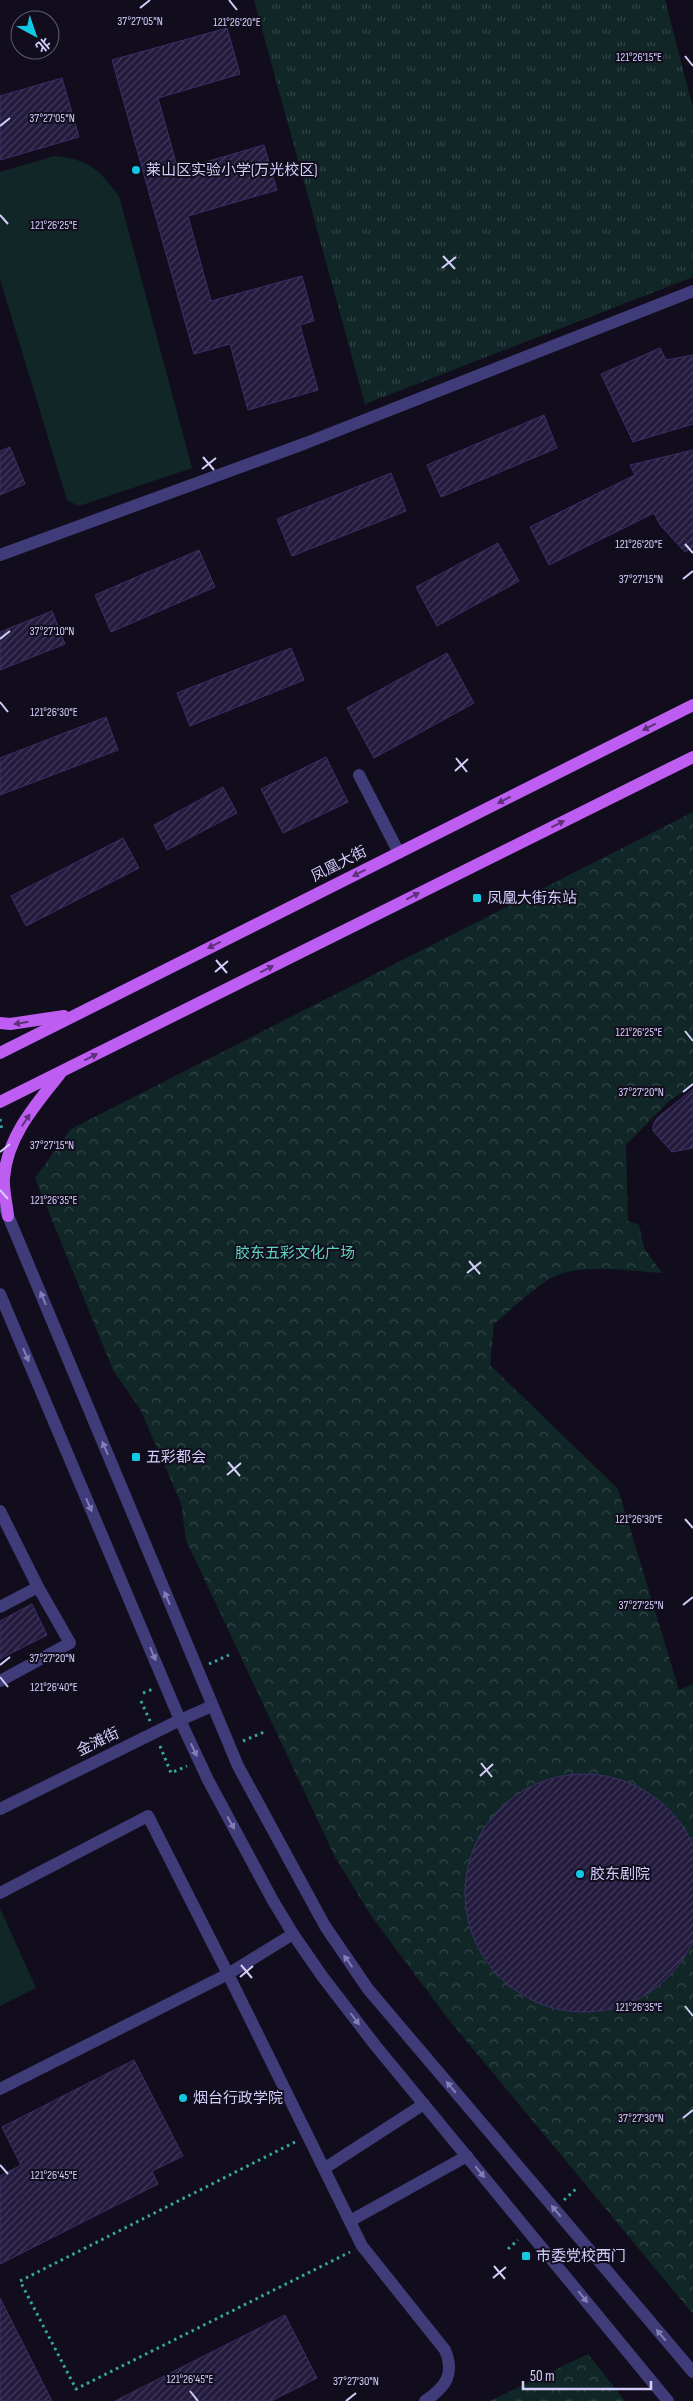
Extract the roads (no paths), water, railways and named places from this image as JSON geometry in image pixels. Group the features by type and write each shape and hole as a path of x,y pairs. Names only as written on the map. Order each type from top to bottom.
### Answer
{"main road":[{"name":"凤凰大街","path":"0,1053 693,705"},
{"path":"0,1102 693,757"},
{"path":"0,1023 10,1024 77,1014"},
{"path":"8,1216 4,1179 8,1158 17,1134 37,1103 62,1071"}],"street":[{"path":"0,555 306,443 693,291"},
{"path":"358,775 399,853"},
{"path":"0,1196 212,1706 247,1782 295,1873 344,1956 368,1989 693,2372"},
{"path":"0,1294 180,1720 208,1780 293,1934 375,2045 668,2401"},
{"path":"0,1510 38,1587 70,1643 0,1681"},
{"path":"0,1607 38,1587"},
{"name":"金滩街","path":"0,1809 212,1706"},
{"path":"0,1892 148,1816 325,2168 362,2246 440,2343 448,2358 450,2367 446,2381 425,2401"},
{"path":"0,2089 228,1974 293,1934"},
{"path":"325,2168 424,2104"},
{"path":"350,2221 467,2156"}],"place":[{"name":"莱山区实验小学(万光校区)","path":"136,170"},
{"name":"凤凰大街东站","path":"477,898"},
{"name":"五彩都会","path":"136,1457"},
{"name":"胶东剧院","path":"580,1874"},
{"name":"烟台行政学院","path":"183,2098"},
{"name":"市委党校西门","path":"526,2256"}],"park label":[{"name":"胶东五彩文化广场","path":"295,1253"}]}
